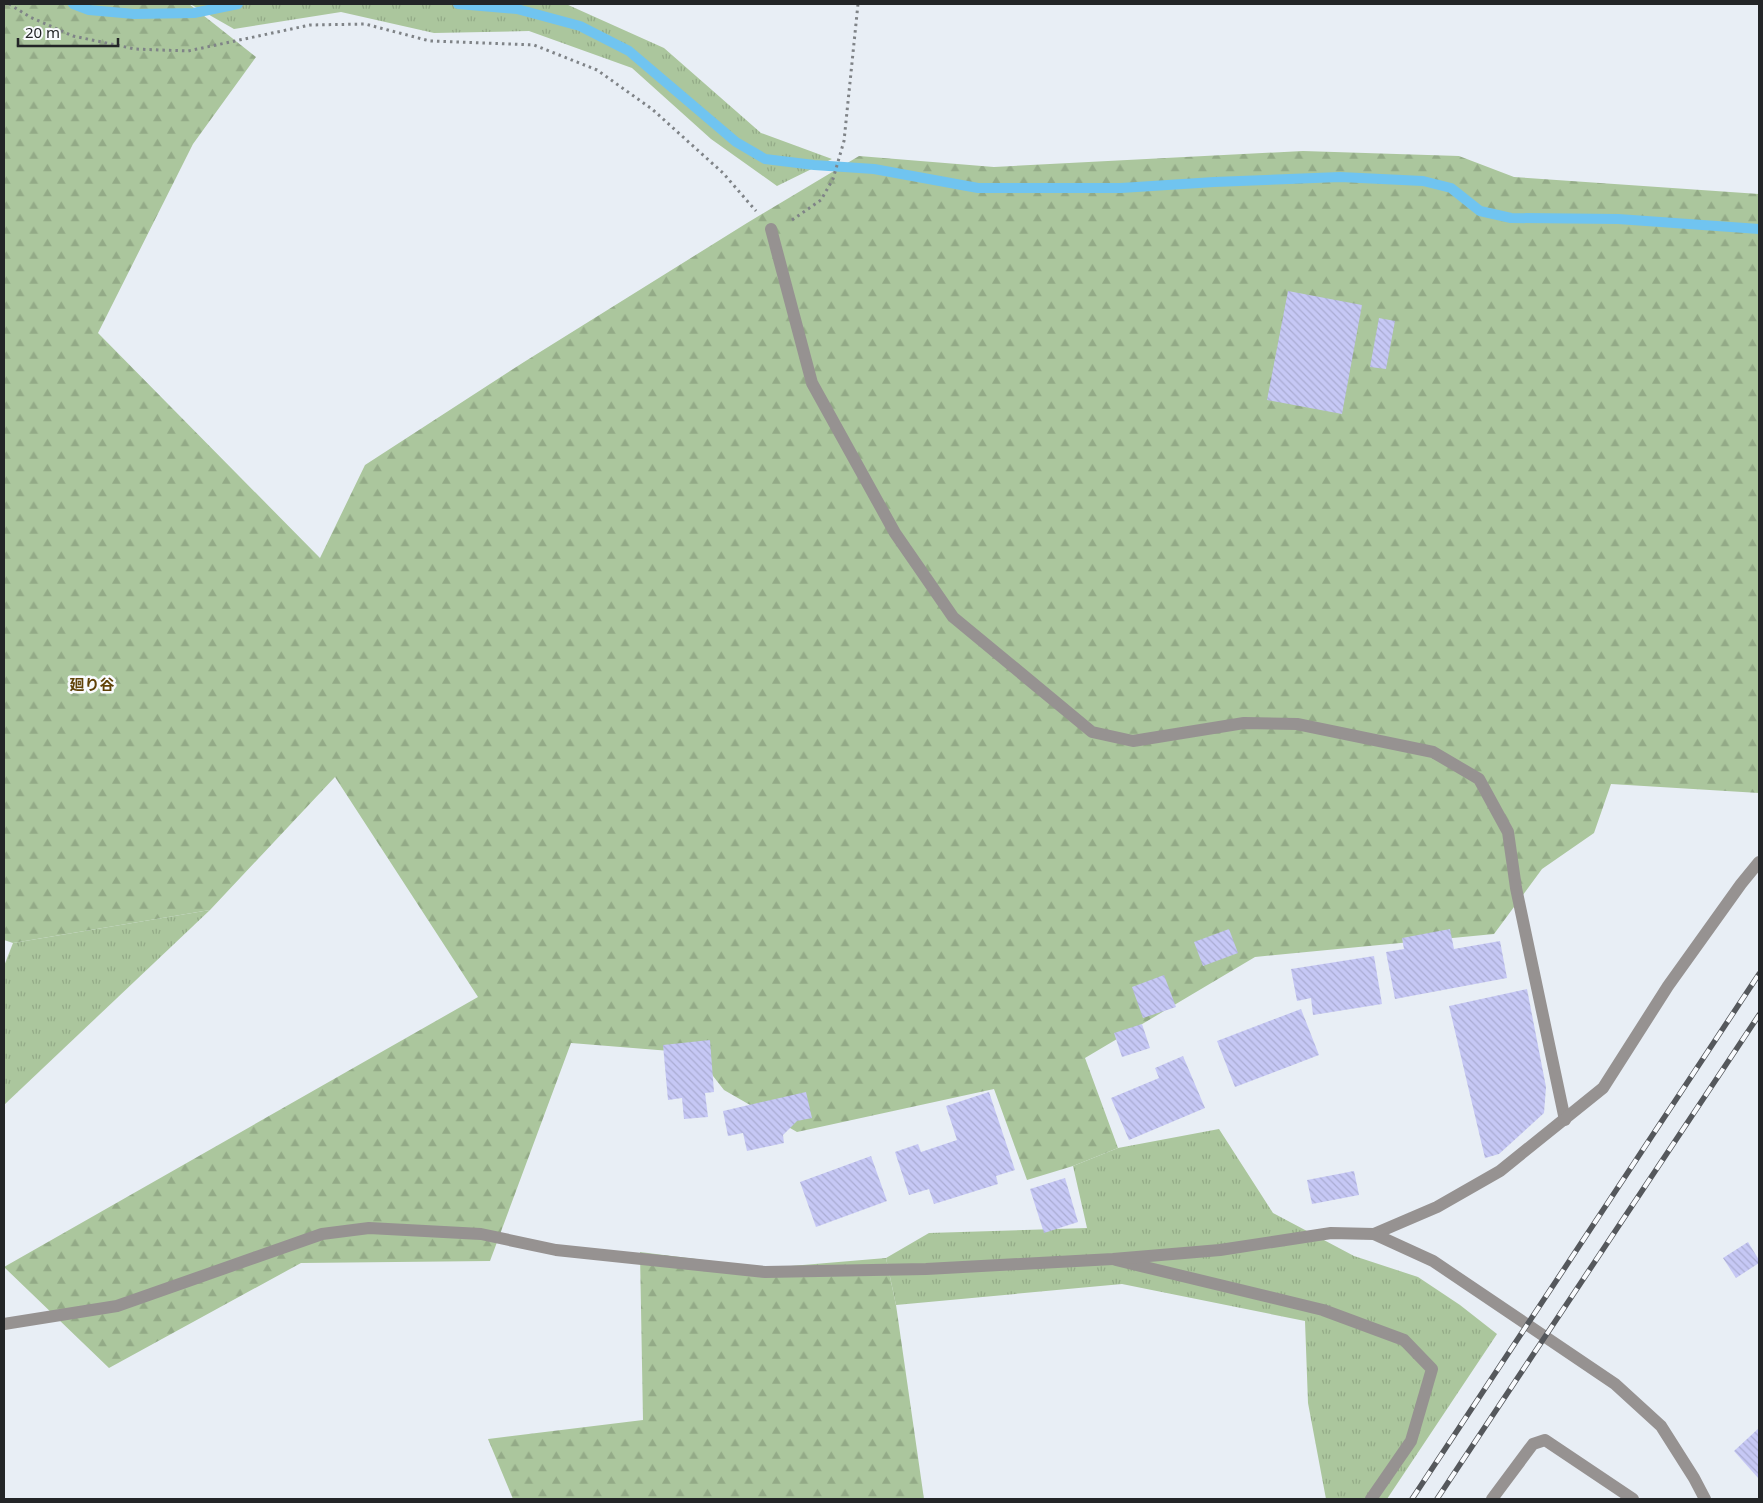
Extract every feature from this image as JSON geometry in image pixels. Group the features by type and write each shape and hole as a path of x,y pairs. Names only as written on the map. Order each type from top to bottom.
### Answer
{"street":[{"path":"772,229 812,383 895,532 953,617 1092,732 1134,740 1244,723 1297,724 1432,752 1479,779 1508,832 1516,888 1565,1120"},
{"path":"1374,1234 1437,1207 1500,1171 1603,1088 1668,986 1759,862"},
{"path":"4,1324 117,1306 322,1234 370,1228 481,1234 556,1250 765,1272 926,1269 1113,1259 1220,1250 1331,1233 1374,1234 1433,1261 1615,1384 1661,1426 1705,1499"},
{"path":"1113,1259 1323,1310 1404,1340 1432,1369 1411,1441 1371,1499"},
{"path":"1492,1499 1533,1444 1545,1440 1634,1499"}],"path":[{"path":"9,4 30,17 73,36 135,49 188,51 310,25 365,24 430,41 534,45 597,70 652,109 723,173 772,229 792,221 821,200 833,178 844,141 858,4"}],"green space":[{"path":"4,4 189,4 256,57 193,144 98,333 320,558 365,465 524,362 747,223 859,156 994,167 1303,151 1459,156 1514,177 1759,194 1759,793 1611,784 1594,833 1542,869 1494,934 1255,957 1085,1058 1118,1148 1073,1166 1027,1180 994,1089 797,1132 724,1090 695,1053 571,1043 490,1261 301,1263 109,1368 4,1267 478,997 335,777 210,910 13,943 4,940"},
{"path":"190,4 566,4 664,48 761,133 832,159 777,186 711,139 632,68 529,31 434,33 341,12 234,29"},
{"path":"210,910 4,1105 4,966 13,943"},
{"path":"1219,1129 1273,1213 1354,1256 1418,1277 1460,1305 1497,1334 1387,1499 1326,1499 1308,1403 1305,1321 1122,1284 896,1305 886,1258 929,1233 1087,1228 1073,1166 1118,1148"},
{"path":"640,1252 767,1268 886,1258 896,1305 924,1499 513,1499 488,1439 643,1420"}],"building":[{"path":"1288,291 1362,305 1342,414 1267,400"},
{"path":"1379,318 1395,321 1386,369 1370,367"},
{"path":"1229,929 1238,953 1203,966 1194,942"},
{"path":"1450,929 1454,949 1500,941 1507,978 1395,999 1386,952 1404,949 1402,938"},
{"path":"1374,956 1382,1004 1313,1015 1311,998 1297,1001 1291,969"},
{"path":"1164,975 1176,1007 1143,1018 1132,987"},
{"path":"1527,989 1546,1087 1544,1113 1499,1154 1485,1158 1449,1006"},
{"path":"1301,1009 1319,1055 1235,1087 1217,1041"},
{"path":"1142,1024 1150,1048 1122,1057 1114,1033"},
{"path":"710,1040 714,1092 705,1093 708,1117 684,1119 682,1098 668,1100 663,1045"},
{"path":"1183,1056 1205,1108 1129,1140 1111,1098 1159,1078 1155,1068"},
{"path":"806,1092 812,1118 797,1121 783,1135 784,1143 747,1151 743,1133 728,1136 723,1111"},
{"path":"989,1092 1015,1170 996,1176 998,1184 934,1204 929,1189 909,1195 895,1152 918,1144 921,1152 957,1140 946,1106"},
{"path":"871,1156 887,1201 816,1227 800,1182"},
{"path":"1354,1171 1359,1195 1312,1204 1307,1180"},
{"path":"1065,1178 1078,1222 1044,1233 1030,1189"},
{"path":"1748,1242 1759,1263 1736,1278 1723,1258"},
{"path":"1759,1428 1759,1479 1734,1451"}],"waterway":[{"path":"73,4 89,10 134,14 194,13 238,4"},
{"path":"458,4 517,9 580,26 629,51 736,142 765,159 874,169 978,188 1121,188 1340,177 1423,181 1451,188 1480,211 1511,218 1618,219 1759,229"}],"railway":[{"path":"1412,1499 1759,974"},
{"path":"1437,1499 1759,1015"}],"district":[{"name":"廻り谷","path":"92,685"}]}
